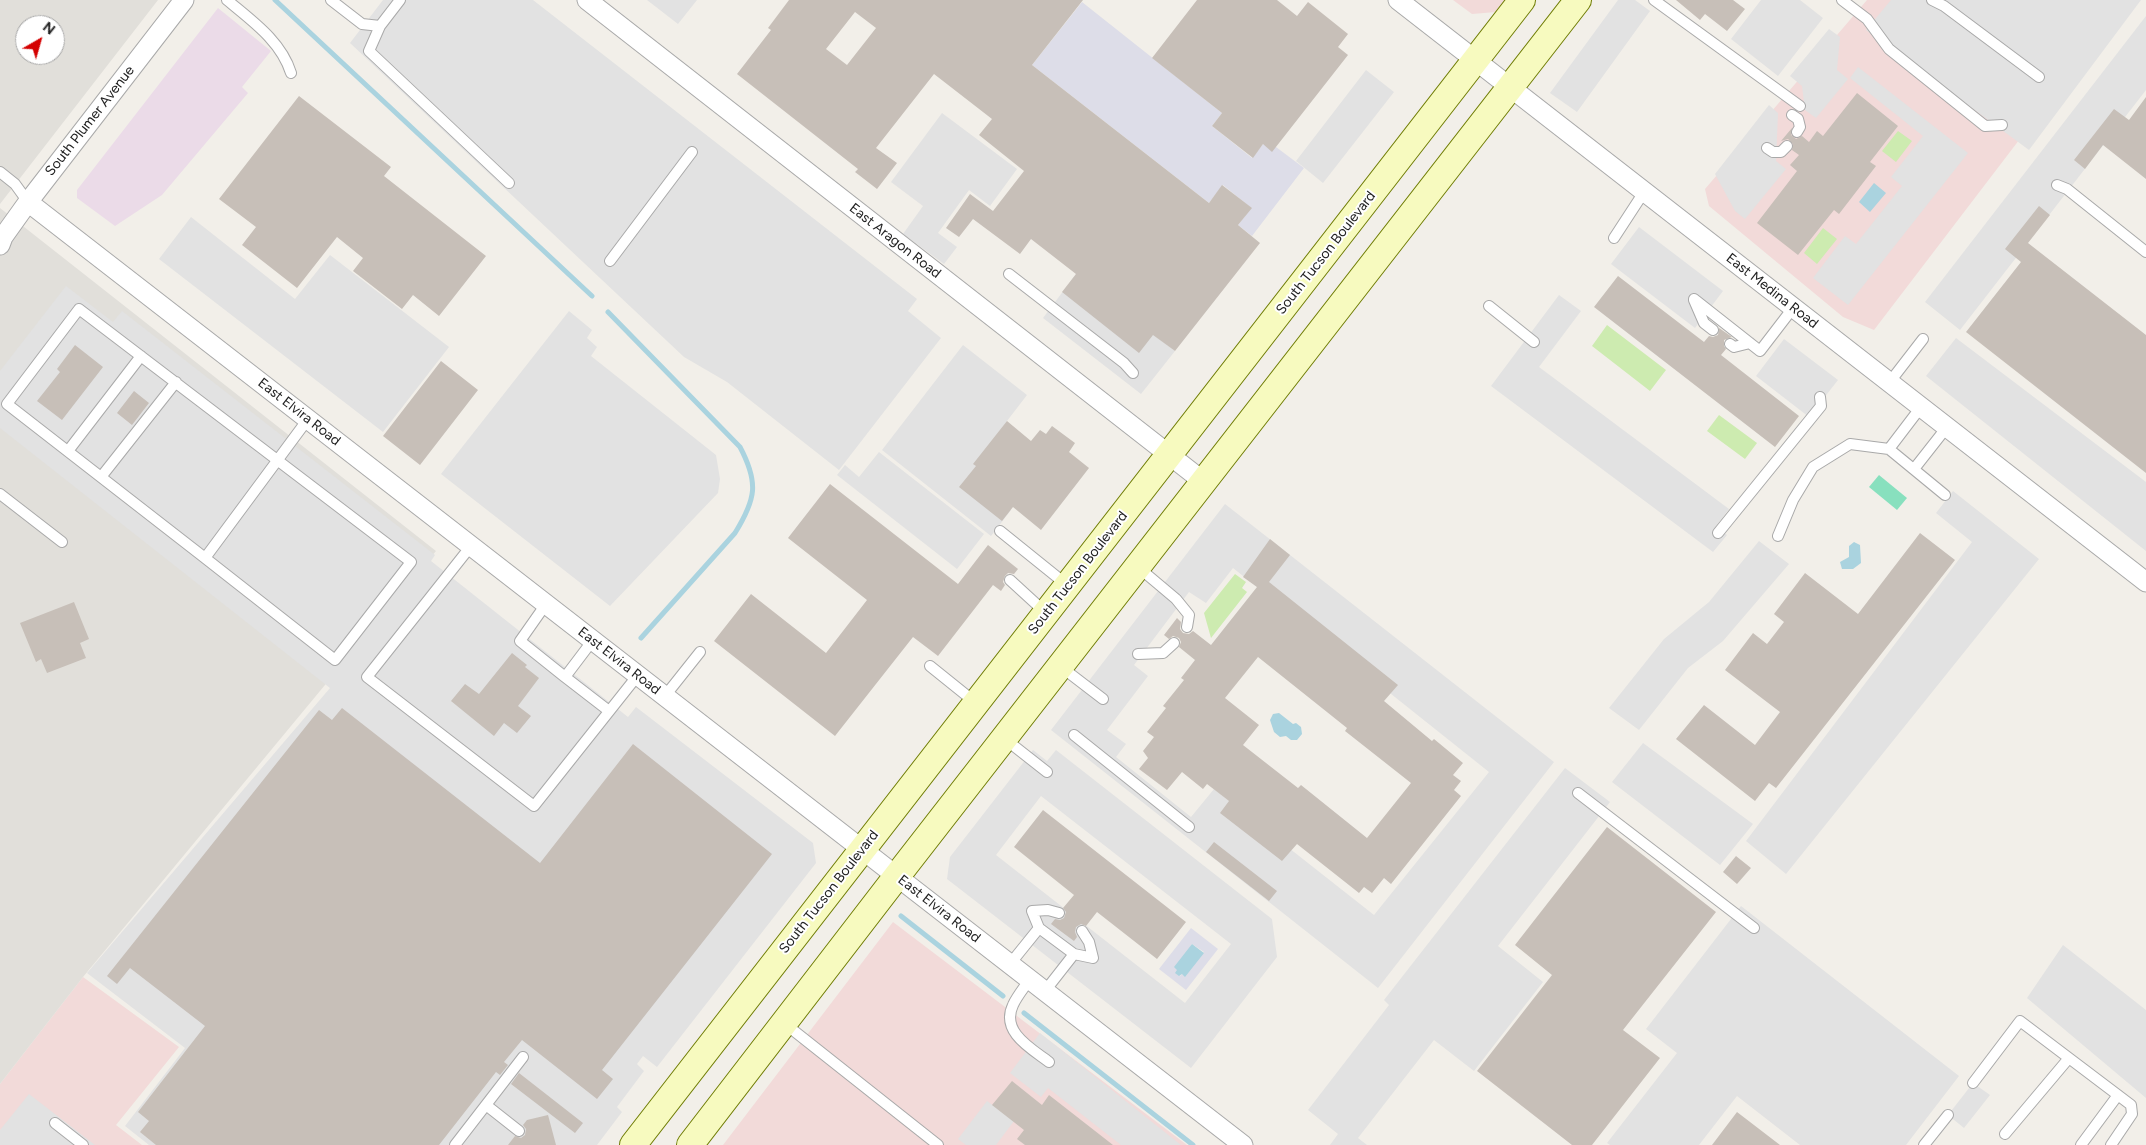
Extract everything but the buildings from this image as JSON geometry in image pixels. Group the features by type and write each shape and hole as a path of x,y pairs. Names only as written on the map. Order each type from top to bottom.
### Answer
{"main road":[{"name":"South Tucson Boulevard","path":"633,1145 1522,0"},
{"path":"690,1145 1578,0"}],"street":[{"name":"South Plumer Avenue","path":"0,245 3,236 28,202 184,0"},
{"name":"East Aragon Road","path":"586,0 1204,482"},
{"name":"East Medina Road","path":"1398,0 2146,582"},
{"name":"East Elvira Road","path":"28,202 1243,1145"}],"lane":[{"path":"227,0 272,38 287,59 292,73"},
{"path":"331,0 362,24 380,26"},
{"path":"400,0 380,26 369,51 509,183"},
{"path":"1654,0 1800,106"},
{"path":"1842,0 1867,20 1889,49 1985,126 2002,125"},
{"path":"1932,0 1944,6 2039,77"},
{"path":"1792,115 1798,119 1800,127 1798,132"},
{"path":"1767,148 1773,152 1781,152 1787,146"},
{"path":"610,261 692,152"},
{"name":"East Elvira Road","path":"0,172 15,184 28,202"},
{"path":"2057,185 2066,189 2146,252"},
{"path":"1614,238 1644,192"},
{"path":"1009,274 1124,363 1133,373"},
{"path":"1713,330 1704,323 1694,300 1760,351 1793,308"},
{"path":"1489,306 1534,342"},
{"path":"79,309 176,382 411,562 335,660 7,404 79,309"},
{"path":"1889,383 1923,339"},
{"path":"1730,344 1734,346 1750,343"},
{"path":"68,451 141,356"},
{"path":"102,477 176,382"},
{"path":"1718,533 1821,406 1822,401 1820,397"},
{"path":"1889,449 1921,407"},
{"path":"205,558 308,419"},
{"path":"1914,469 1947,427"},
{"path":"1778,536 1793,500 1813,467 1850,444 1889,449 1945,495"},
{"path":"0,494 62,542"},
{"path":"1000,531 1068,585"},
{"path":"471,546 367,677 534,806 638,675"},
{"path":"1138,567 1176,599 1188,615 1187,627"},
{"path":"1010,580 1046,614"},
{"path":"546,604 520,641 609,711"},
{"path":"565,677 593,640"},
{"path":"1138,654 1163,653 1174,643"},
{"path":"665,696 700,652"},
{"path":"930,666 976,704"},
{"path":"1060,666 1103,699"},
{"path":"1074,735 1189,827"},
{"path":"1004,738 1047,772"},
{"path":"1578,792 1754,928"},
{"path":"1060,913 1048,910 1032,911 1039,928 1074,954 1094,958 1082,931"},
{"path":"1010,964 1039,928"},
{"path":"1045,991 1074,954"},
{"path":"1030,979 1012,1007 1010,1023 1017,1037 1049,1062"},
{"path":"1973,1083 2020,1021 2131,1105 2132,1114 2111,1145"},
{"path":"784,1023 938,1145"},
{"path":"454,1145 523,1057"},
{"path":"2005,1134 2069,1058"},
{"path":"2081,1145 2118,1095"},
{"path":"486,1105 519,1131"},
{"path":"1924,1145 1948,1115"},
{"path":"55,1123 83,1145"}],"shaded area":[{"path":"0,0 158,0 0,204"},
{"path":"383,0 533,0 917,299 908,311 941,338 839,470 727,382 684,357 350,43"},
{"path":"647,0 697,0 678,24"},
{"path":"1453,0 1505,0 1496,12 1472,14"},
{"path":"1618,0 1635,0 1650,11 1577,112 1550,93"},
{"path":"1761,0 1800,0 1823,18 1778,76 1731,39"},
{"path":"1867,0 2126,0 1874,330 1843,317 1709,206 1705,189"},
{"path":"1891,0 2141,0 2029,150 1866,30"},
{"path":"1082,2 1222,113 1212,126 1252,158 1263,144 1276,147 1304,168 1252,236 1238,225 1251,208 1223,185 1209,203 1032,65"},
{"path":"218,8 271,51 242,87 248,93 162,195 115,226 77,198 77,190"},
{"path":"2146,16 2146,90 1960,330 1925,302"},
{"path":"1829,29 1840,37 1837,70 1848,79 1816,118 1805,110 1802,86 1790,76"},
{"path":"1858,67 1968,153 1848,305 1813,278 1845,236 1856,244 1902,186 1891,177 1923,136 1850,78"},
{"path":"1366,70 1394,92 1323,183 1296,161"},
{"path":"1769,105 1778,113 1776,161 1786,169 1745,219 1735,211 1715,174"},
{"path":"942,113 1017,169 990,206 969,190 938,233 957,247 944,264 903,234 923,206 891,182"},
{"path":"0,208 436,551 83,977 0,1084"},
{"path":"191,217 295,299 330,255 449,347 383,432 159,259"},
{"path":"1639,227 1723,291 1695,328 1611,264"},
{"path":"1076,274 1175,351 1141,394 1043,318"},
{"path":"66,286 113,322 122,311 435,555 431,561 628,717 636,707 813,843 816,863 657,1067 643,1056 637,1064 644,1071 617,1107 622,1112 597,1145 149,1145 125,1126 185,1048 87,973 330,688 0,428 0,371"},
{"path":"1559,295 1581,311 1539,367 1729,509 1716,526 1727,535 1713,552 1491,386"},
{"path":"569,311 592,330 587,338 597,347 591,356 716,455 720,479 718,493 610,606 441,474"},
{"path":"1956,338 2146,482 2146,551 1926,376"},
{"path":"1784,339 1838,380 1809,417 1756,376"},
{"path":"963,345 1027,395 1007,421 978,483 1011,510 991,536 882,450"},
{"path":"879,452 984,534 957,569 837,475 845,465 859,477"},
{"path":"1953,491 2039,559 1786,874 1746,841 1972,542 1936,513"},
{"path":"1225,504 1554,762 1378,988 1051,730","holes":["1233,568 1489,772 1374,915 1214,789 1191,817 1116,757 1126,744 1107,730 1148,676 1134,665 1189,592 1206,603"]},
{"path":"1759,541 1789,564 1723,641 1688,668 1639,730 1609,708 1664,639 1709,602"},
{"path":"1643,743 1753,824 1720,865 1612,782"},
{"path":"1033,750 1047,761 1056,750 1272,919 1277,957 1191,1068 947,879 950,857","holes":["1041,796 1231,944 1185,1003 996,855"]},
{"path":"1565,768 1610,802 1498,946 1543,982 1474,1071 1434,1040 1358,1138 1367,1145 1330,1145 1338,1134 1308,1110 1389,1005 1384,1000"},
{"path":"1741,906 1959,1076 1906,1145 1800,1145 1737,1096 1699,1145 1610,1145 1607,1143 1677,1053 1646,1029"},
{"path":"893,922 1187,1145 723,1145"},
{"path":"1191,928 1218,949 1186,990 1159,969","holes":["1192,944 1204,952 1180,976 1178,970"]},
{"path":"2063,945 2146,1010 2146,1098 2027,998"},
{"path":"83,977 179,1047 116,1125 142,1145 0,1145 0,1084"},
{"path":"1040,1033 1181,1145 1121,1145 1048,1088 1041,1097 1010,1073"},
{"path":"1973,1083 1990,1095 1964,1128 1948,1115"},
{"path":"29,1094 95,1145 0,1145 0,1130"},
{"path":"987,1101 1014,1121 996,1145 966,1145 958,1139"}],"green space":[{"path":"1898,131 1912,141 1896,162 1882,151"},
{"path":"1823,228 1837,239 1817,264 1804,253"},
{"path":"1607,325 1666,370 1650,391 1592,346"},
{"path":"1719,415 1757,443 1745,459 1707,431"},
{"path":"1879,475 1907,498 1897,510 1869,487"},
{"path":"1235,574 1246,582 1242,588 1247,592 1211,638 1204,613"}],"water":[{"path":"1874,183 1886,193 1870,212 1859,202"},
{"path":"1854,542 1860,545 1861,563 1853,569 1842,569 1840,562 1849,557 1849,546"},
{"path":"1279,713 1293,724 1296,723 1301,727 1302,734 1297,740 1291,740 1286,736 1280,737 1274,732 1270,720 1273,714"},
{"path":"1192,944 1204,953 1185,977 1182,974 1179,976 1175,973 1177,970 1174,967"}],"waterway":[{"path":"275,0 592,296"},
{"path":"608,312 740,447 752,481 751,500 735,533 641,638"},
{"path":"901,916 1003,996"},
{"path":"1024,1013 1193,1145"}]}
